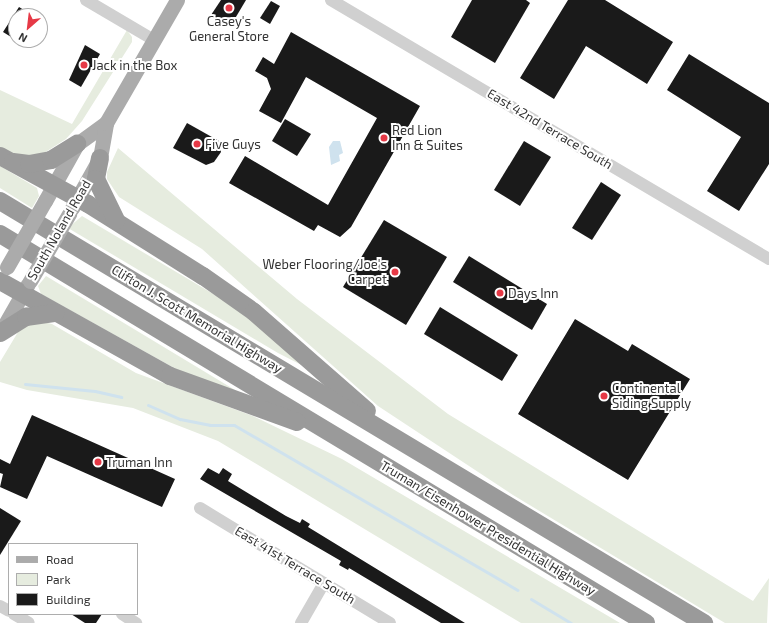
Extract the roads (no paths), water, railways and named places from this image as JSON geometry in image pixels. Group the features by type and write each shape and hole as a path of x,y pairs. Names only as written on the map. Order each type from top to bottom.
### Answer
{"highway":[{"path":"5,159 29,164 51,160 77,144"},
{"path":"100,158 96,179 116,221"},
{"path":"5,159 78,198 116,221 254,312 394,436 704,623"},
{"name":"Clifton J. Scott Memorial Highway","path":"0,201 394,436"},
{"path":"0,234 331,434"},
{"path":"2,275 26,287 56,313 170,376 331,434"},
{"path":"0,333 18,320 32,315 56,313"},
{"name":"Truman/Eisenhower Presidential Highway","path":"331,434 646,623"}],"main road":[{"name":"South Noland Road","path":"0,333 100,158 106,123 177,0"},
{"name":"South Noland Road","path":"2,275 77,144 106,123"}],"street":[{"path":"86,0 154,40"},
{"name":"East 42nd Terrace South","path":"331,0 768,255"},
{"name":"East 41st Terrace South","path":"200,508 390,623"},
{"path":"301,623 324,583"},
{"path":"16,615 29,623"},
{"path":"124,615 136,623"}],"water":[{"path":"333,141 340,141 343,153 339,155 340,161 331,165 329,147"}],"waterway":[{"path":"25,384 95,391 121,397"},
{"path":"148,405 180,419 210,425 234,425 517,590"},
{"path":"531,599 571,623"}],"place":[{"name":"Casey's General Store","path":"229,8"},
{"name":"Jack in the Box","path":"84,65"},
{"name":"Red Lion Inn & Suites","path":"384,138"},
{"name":"Five Guys","path":"197,144"},
{"name":"Weber Flooring/Joe's Carpet","path":"395,272"},
{"name":"Days Inn","path":"500,293"},
{"name":"Continental Siding Supply","path":"604,396"},
{"name":"Truman Inn","path":"98,462"}]}
